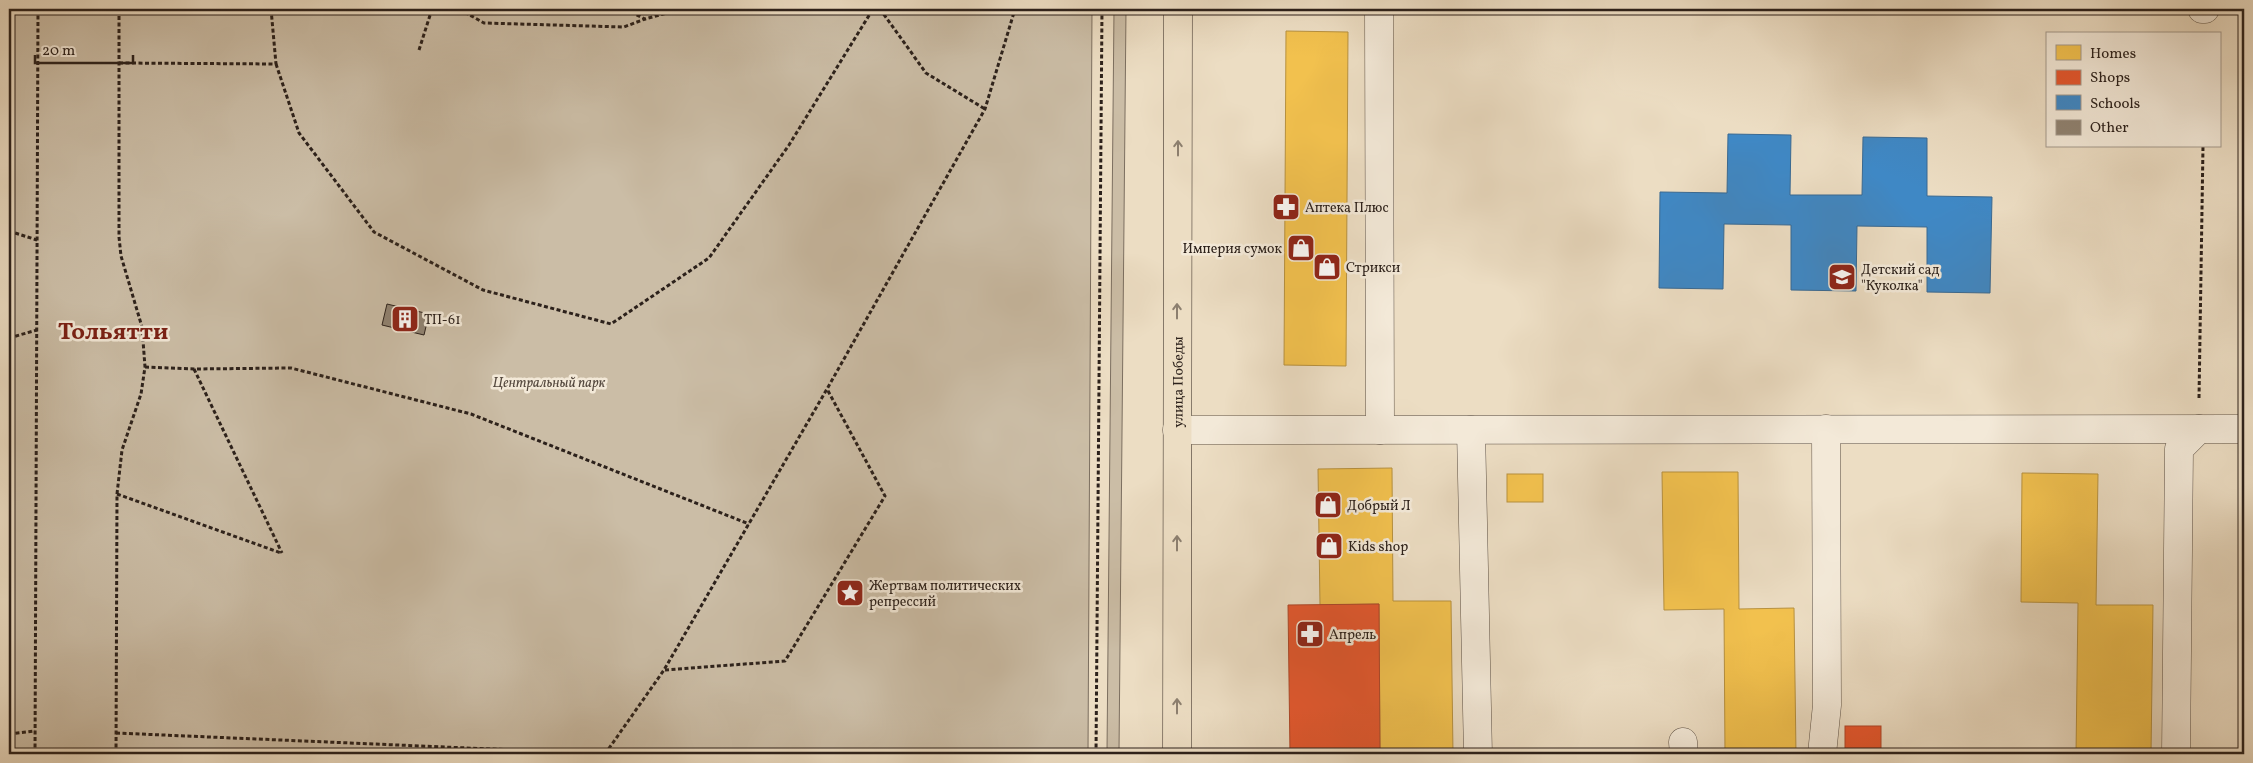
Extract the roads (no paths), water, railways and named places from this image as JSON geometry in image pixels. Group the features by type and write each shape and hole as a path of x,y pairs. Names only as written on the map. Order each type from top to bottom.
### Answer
{"main road":[{"name":"улица Победы","path":"1177,754 1178,9"}],"lane":[{"path":"1379,9 1380,430"},
{"path":"1822,754 1827,705 1826,429"},
{"path":"2176,754 2179,450 2199,429"},
{"path":"1177,430 2244,429"},
{"path":"1471,430 1478,754"}],"place":[{"name":"Аптека Плюс","path":"1286,207"},
{"name":"Империя сумок","path":"1301,248"},
{"name":"Стрикси","path":"1327,267"},
{"name":"Детский сад \"Куколка\"","path":"1842,277"},
{"name":"ТП-61","path":"405,319"},
{"name":"Добрый Л","path":"1328,505"},
{"name":"Kids shop","path":"1329,546"},
{"name":"Жертвам политических репрессий","path":"850,593"},
{"name":"Апрель","path":"1310,634"}],"district":[{"name":"Тольятти","path":"113,331"}],"park label":[{"name":"Центральный парк","path":"549,382"}]}
